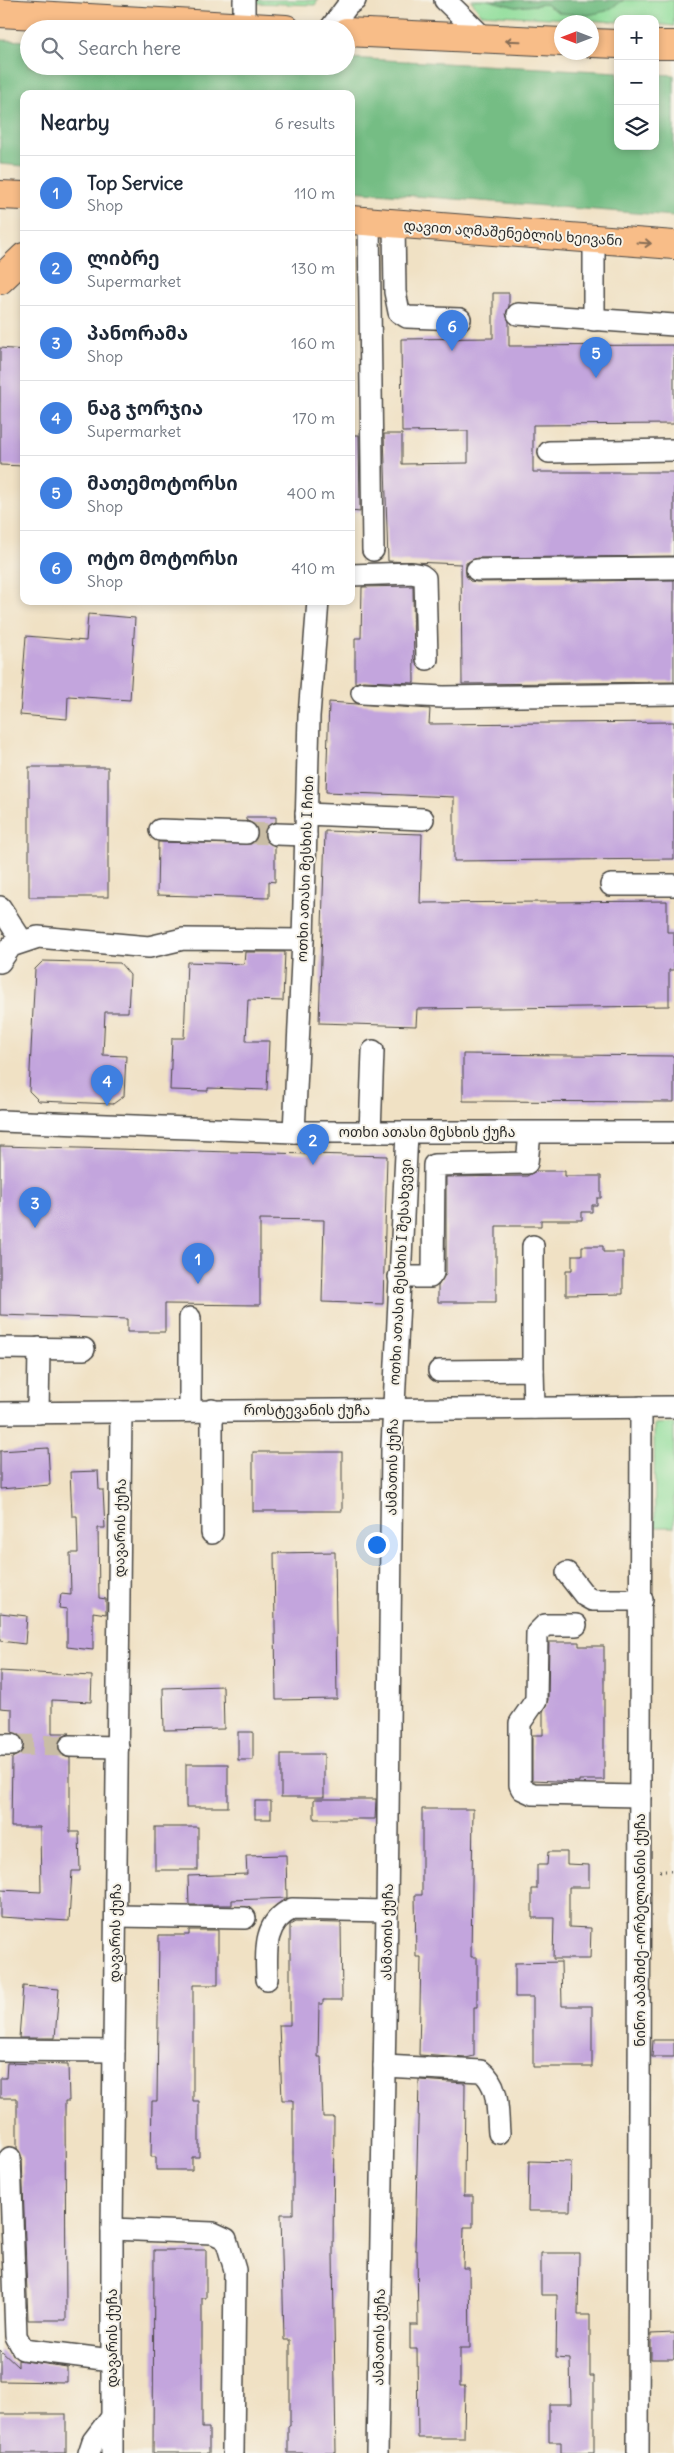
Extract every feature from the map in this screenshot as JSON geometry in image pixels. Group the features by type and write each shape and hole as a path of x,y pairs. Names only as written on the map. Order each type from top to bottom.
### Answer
{"highway":[{"path":"124,0 196,20"},
{"path":"0,13 125,20"},
{"path":"355,33 554,42"},
{"path":"599,43 614,44"},
{"path":"659,45 674,45"},
{"path":"0,195 20,196"},
{"name":"დავით აღმაშენებლის ხეივანი","path":"372,222 674,245"}],"street":[{"path":"244,0 244,20"},
{"path":"337,20 348,5 355,0"},
{"path":"445,0 486,40"},
{"path":"372,222 361,308 373,550"},
{"path":"372,222 395,292 399,312 407,317 460,319"},
{"path":"594,239 594,320"},
{"path":"518,314 674,325"},
{"path":"549,452 674,450"},
{"path":"477,570 674,568"},
{"path":"355,575 411,573 425,578 427,659"},
{"name":"ოთხი ათასი მესხის I ჩიხი","path":"294,1132 303,940 302,811 318,605"},
{"path":"362,693 442,697 674,694"},
{"path":"276,834 302,811 423,819"},
{"path":"160,830 246,833"},
{"path":"611,885 674,885"},
{"path":"0,906 22,941"},
{"path":"0,962 12,946 38,937 149,947 183,939 303,940"},
{"path":"370,1132 373,1051"},
{"name":"ოთხი ათასი მესხის ქუჩა","path":"0,1121 294,1132 674,1132"},
{"name":"ოთხი ათასი მესხის I შესახვევი","path":"393,1411 407,1133"},
{"path":"399,1277 430,1277 433,1273 434,1165 528,1162 530,1133"},
{"path":"533,1246 534,1408"},
{"path":"190,1318 190,1410"},
{"path":"0,1348 84,1349"},
{"path":"38,1348 38,1413"},
{"path":"439,1371 533,1370"},
{"name":"ნინო აბაშიძე-ორბელიანის ქუჩა","path":"638,2453 642,1600 641,1407"},
{"name":"როსტევანის ქუჩა","path":"0,1413 674,1407"},
{"path":"212,1410 212,1533"},
{"name":"ასმათის ქუჩა","path":"377,2453 387,1911 393,1411"},
{"name":"დავარის ქუჩა","path":"112,2453 112,2229 122,1412"},
{"path":"567,1573 585,1596 592,1600 642,1600"},
{"path":"576,1624 545,1625 538,1629 536,1700 520,1723 520,1785 522,1789 533,1794 640,1796"},
{"path":"70,1746 118,1746"},
{"path":"267,1979 266,1960 270,1930 279,1915 292,1909 387,1911"},
{"path":"116,1916 245,1918"},
{"path":"0,2050 114,2051"},
{"path":"384,2066 481,2071 490,2078 494,2086 499,2133"},
{"path":"10,2158 16,2336 19,2343 23,2349 111,2360"},
{"path":"112,2229 213,2233 226,2239 236,2270 234,2453"},
{"path":"89,2453 93,2441 112,2416"}],"green space":[{"path":"256,0 318,0 315,5 256,3"},
{"path":"471,0 488,0 516,7 545,4 560,13 569,13 606,11 624,0 674,0 674,26 659,24 659,15 614,15 614,22 599,21 599,15 554,15 554,18 481,14"},
{"path":"488,0 624,0 606,11 588,15 560,13 545,4 516,7"},
{"path":"0,40 20,41 20,75 355,75 355,58 614,72 614,150 659,150 659,74 674,75 674,216 355,191 355,90 20,90 20,166 0,164"},
{"path":"674,1423 674,1527 655,1527 654,1424"}],"building":[{"path":"493,293 509,293 509,306 506,314 509,322 509,346 674,345 674,424 533,425 533,472 674,472 674,556 477,558 466,563 466,576 470,581 477,582 674,580 674,682 462,684 461,564 388,561 384,434 402,434 402,464 468,463 468,431 402,432 401,339 493,338"},
{"path":"0,348 20,350 20,466 0,465"},
{"path":"355,435 359,435 360,512 355,511"},
{"path":"413,586 414,683 363,681 355,683 355,638 361,638 362,587"},
{"path":"88,614 135,618 130,700 68,696 67,719 20,715 26,636 86,641"},
{"path":"329,702 430,709 429,724 674,722 674,859 454,861 454,797 326,792"},
{"path":"29,767 108,767 108,897 29,897"},
{"path":"246,817 276,817 276,822 266,827 264,833 265,840 275,846 275,882 269,881 269,898 157,895 158,842 251,844 256,840 257,827 246,820"},
{"path":"325,831 422,834 420,903 667,901 667,932 674,932 674,970 669,970 669,1006 417,1009 416,1026 319,1023"},
{"path":"245,952 285,952 283,1001 248,1000 246,1041 269,1041 267,1090 208,1088 208,1091 170,1090 172,1038 184,1038 187,962 244,964"},
{"path":"43,961 120,963 130,975 128,1012 105,1012 103,1055 126,1056 124,1096 113,1104 39,1101 29,1091 35,969"},
{"path":"463,1054 674,1056 674,1102 463,1101"},
{"path":"0,1146 387,1156 383,1304 322,1302 324,1220 260,1219 260,1305 165,1304 165,1332 127,1332 127,1319 0,1315"},
{"path":"536,1171 565,1171 565,1176 601,1176 601,1198 597,1198 597,1205 592,1205 592,1212 582,1212 582,1220 541,1220 541,1226 496,1226 496,1302 438,1302 438,1286 446,1273 446,1177 527,1176"},
{"path":"582,1246 603,1246 603,1252 623,1252 623,1294 566,1295 566,1270 572,1270 572,1255 582,1255"},
{"path":"48,1448 50,1485 0,1489 0,1451"},
{"path":"253,1452 342,1452 342,1511 253,1511"},
{"path":"98,1471 99,1490 103,1490 105,1528 98,1528 99,1598 106,1599 106,1614 93,1612 93,1650 67,1647 67,1609 59,1608 61,1594 71,1595 70,1553 78,1553 77,1516 72,1516 70,1472"},
{"path":"335,1552 337,1699 276,1700 274,1553"},
{"path":"0,1613 27,1616 25,1644 0,1641"},
{"path":"549,1642 579,1642 579,1646 604,1646 604,1780 579,1780 579,1782 532,1780 532,1735 543,1735 543,1712 548,1700"},
{"path":"0,1671 92,1676 91,1702 52,1700 52,1733 70,1733 60,1739 58,1746 63,1756 70,1758 70,1832 79,1832 80,1871 72,1871 69,1921 0,1917 0,1890 41,1892 40,1827 11,1827 12,1758 23,1752 24,1745 19,1734 12,1732 12,1709 0,1708"},
{"path":"223,1686 224,1729 164,1730 163,1688"},
{"path":"238,1732 253,1732 253,1760 238,1760"},
{"path":"281,1754 324,1754 324,1797 281,1797"},
{"path":"186,1764 228,1764 228,1807 186,1807"},
{"path":"314,1799 376,1799 375,1819 314,1819"},
{"path":"255,1801 271,1801 271,1819 255,1819"},
{"path":"422,1809 473,1809 471,1957 477,1957 477,2007 474,2007 474,2056 466,2058 419,2055 421,1957 416,1957 415,1895 422,1895"},
{"path":"155,1827 198,1827 198,1870 155,1870"},
{"path":"548,1852 567,1852 567,1864 589,1865 589,1887 569,1887 569,1927 591,1928 590,1959 553,1959 554,1918 532,1918 532,1889 537,1889 537,1865 547,1865"},
{"path":"286,1855 287,1898 232,1900 232,1905 189,1905 188,1876 247,1874 246,1856"},
{"path":"295,1922 341,1923 342,2000 323,2000 323,2004 319,2004 318,2057 321,2057 323,2117 334,2117 333,2253 336,2453 288,2453 288,2426 290,2426 290,2340 284,2340 281,2214 293,2214 293,2100 282,2100 279,2025 290,2025 290,1925"},
{"path":"189,1930 218,1930 218,1985 193,1985 193,2101 199,2101 199,2157 192,2157 192,2170 156,2170 156,2157 151,2157 152,2101 157,2101 159,1935 189,1935"},
{"path":"561,1962 562,2006 592,2006 592,2067 533,2067 533,1997 515,1997 515,1963"},
{"path":"23,1986 59,1989 55,2038 19,2038"},
{"path":"653,2040 674,2040 674,2057 652,2057"},
{"path":"7,2063 68,2065 69,2101 65,2101 66,2320 28,2320 22,2158 17,2148 17,2098 0,2098 0,2078 6,2078"},
{"path":"419,2080 465,2083 464,2196 473,2196 473,2227 464,2227 463,2268 469,2268 470,2348 460,2348 460,2386 465,2386 464,2438 418,2438 417,2349 410,2349 410,2325 418,2325 417,2250 415,2250"},
{"path":"529,2161 571,2162 570,2211 528,2211"},
{"path":"154,2250 206,2250 206,2298 202,2298 202,2428 209,2428 209,2453 153,2453"},
{"path":"541,2253 579,2253 578,2315 590,2315 590,2376 594,2376 594,2453 561,2453 561,2442 549,2442 549,2404 571,2404 570,2359 556,2358 557,2295 541,2295"},
{"path":"674,2333 674,2359 651,2359 651,2334"},
{"path":"0,2350 18,2367 18,2360 67,2367 67,2382 0,2381"},
{"path":"0,2414 66,2414 66,2453 0,2453"}],"tunnel":[{"path":"246,833 276,834"},
{"path":"12,1745 70,1746"}],"place":[{"name":"ოტო მოტორსი","path":"452,351"},
{"name":"მათემოტორსი","path":"596,378"},
{"name":"ნაგ ჯორჯია","path":"107,1106"},
{"name":"ლიბრე","path":"313,1165"},
{"name":"პანორამა","path":"35,1228"},
{"name":"Top Service","path":"198,1284"}]}
